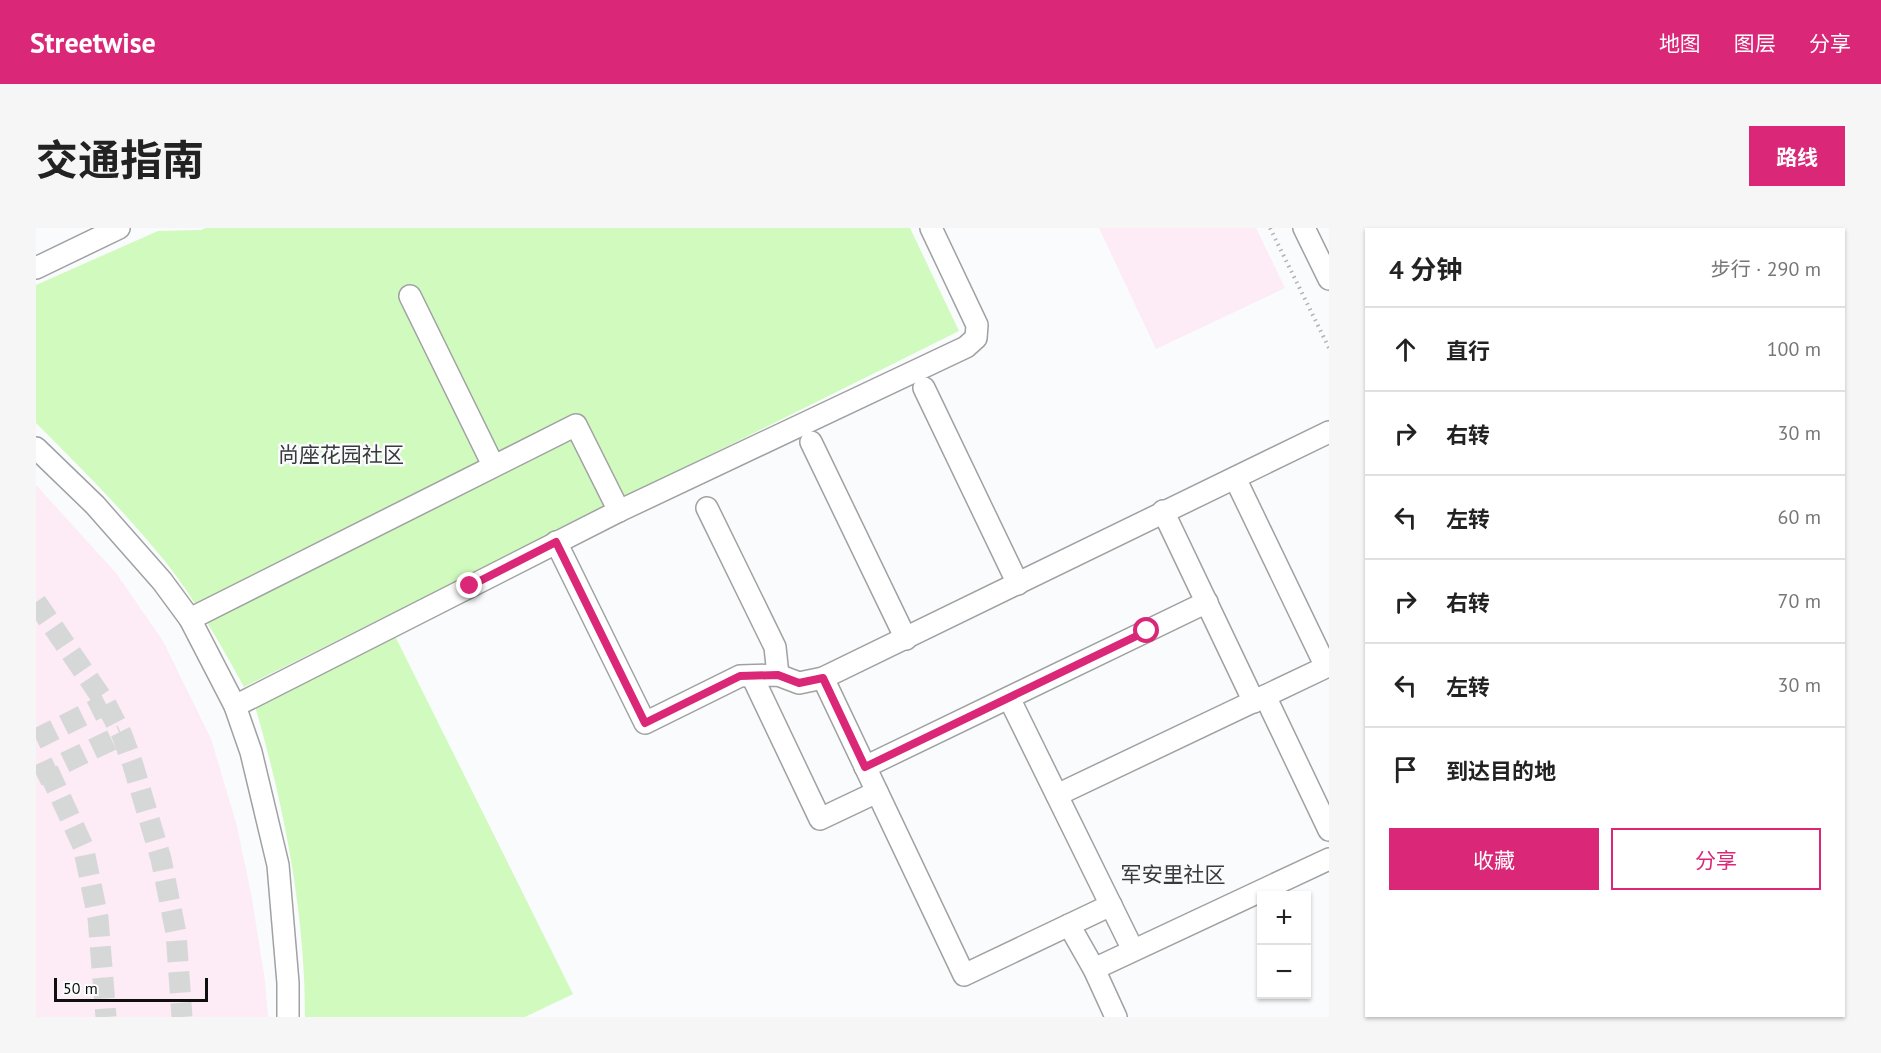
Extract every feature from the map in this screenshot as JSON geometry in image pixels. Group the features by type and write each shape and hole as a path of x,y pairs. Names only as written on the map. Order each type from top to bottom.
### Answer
{"street":[{"path":"36,268 118,228"},
{"path":"235,706 619,510 966,347 976,338 977,325 931,228"},
{"path":"1304,228 1329,279"},
{"path":"410,296 493,465"},
{"path":"924,388 1018,584"},
{"path":"190,619 576,425 619,510"},
{"path":"556,542 645,723 740,676 778,675 799,683 823,678 1329,432"},
{"path":"811,442 906,639"},
{"path":"36,448 95,505 162,581 190,619 235,706 251,752 278,865 288,983 288,1017"},
{"path":"1057,795 1326,667 1235,478"},
{"path":"707,507 775,647 778,675"},
{"path":"1163,511 1207,602 1329,830"},
{"path":"865,767 1207,602"},
{"path":"752,676 820,819 877,792"},
{"path":"823,678 964,975 1111,905"},
{"path":"1009,698 1133,950"},
{"path":"1094,969 1329,859"},
{"path":"1069,925 1094,969 1116,1017"}],"path":[{"path":"1270,228 1329,348"}],"shaded area":[{"path":"1099,228 1256,228 1285,288 1156,349"},
{"path":"36,485 116,573 163,641 211,739 237,826 252,899 265,981 268,1017 36,1017"}],"green space":[{"path":"206,228 910,228 959,331 244,687 197,606 164,560 118,507 36,423 36,285 158,231"},
{"path":"395,636 573,994 525,1017 305,1017 301,938 291,860 275,782 255,706"}],"tunnel":[{"path":"36,602 106,704 122,735 133,765 161,859 176,933 182,1017"},
{"path":"36,739 106,704"},
{"path":"37,776 122,735"},
{"path":"48,770 83,846 98,918 106,1017"}],"district":[{"name":"尚座花园社区","path":"341,454"},
{"name":"军安里社区","path":"1173,874"}],"route":[{"path":"470,586 556,542 645,723 740,676 778,675 799,683 823,678 865,767 1147,631"}]}
